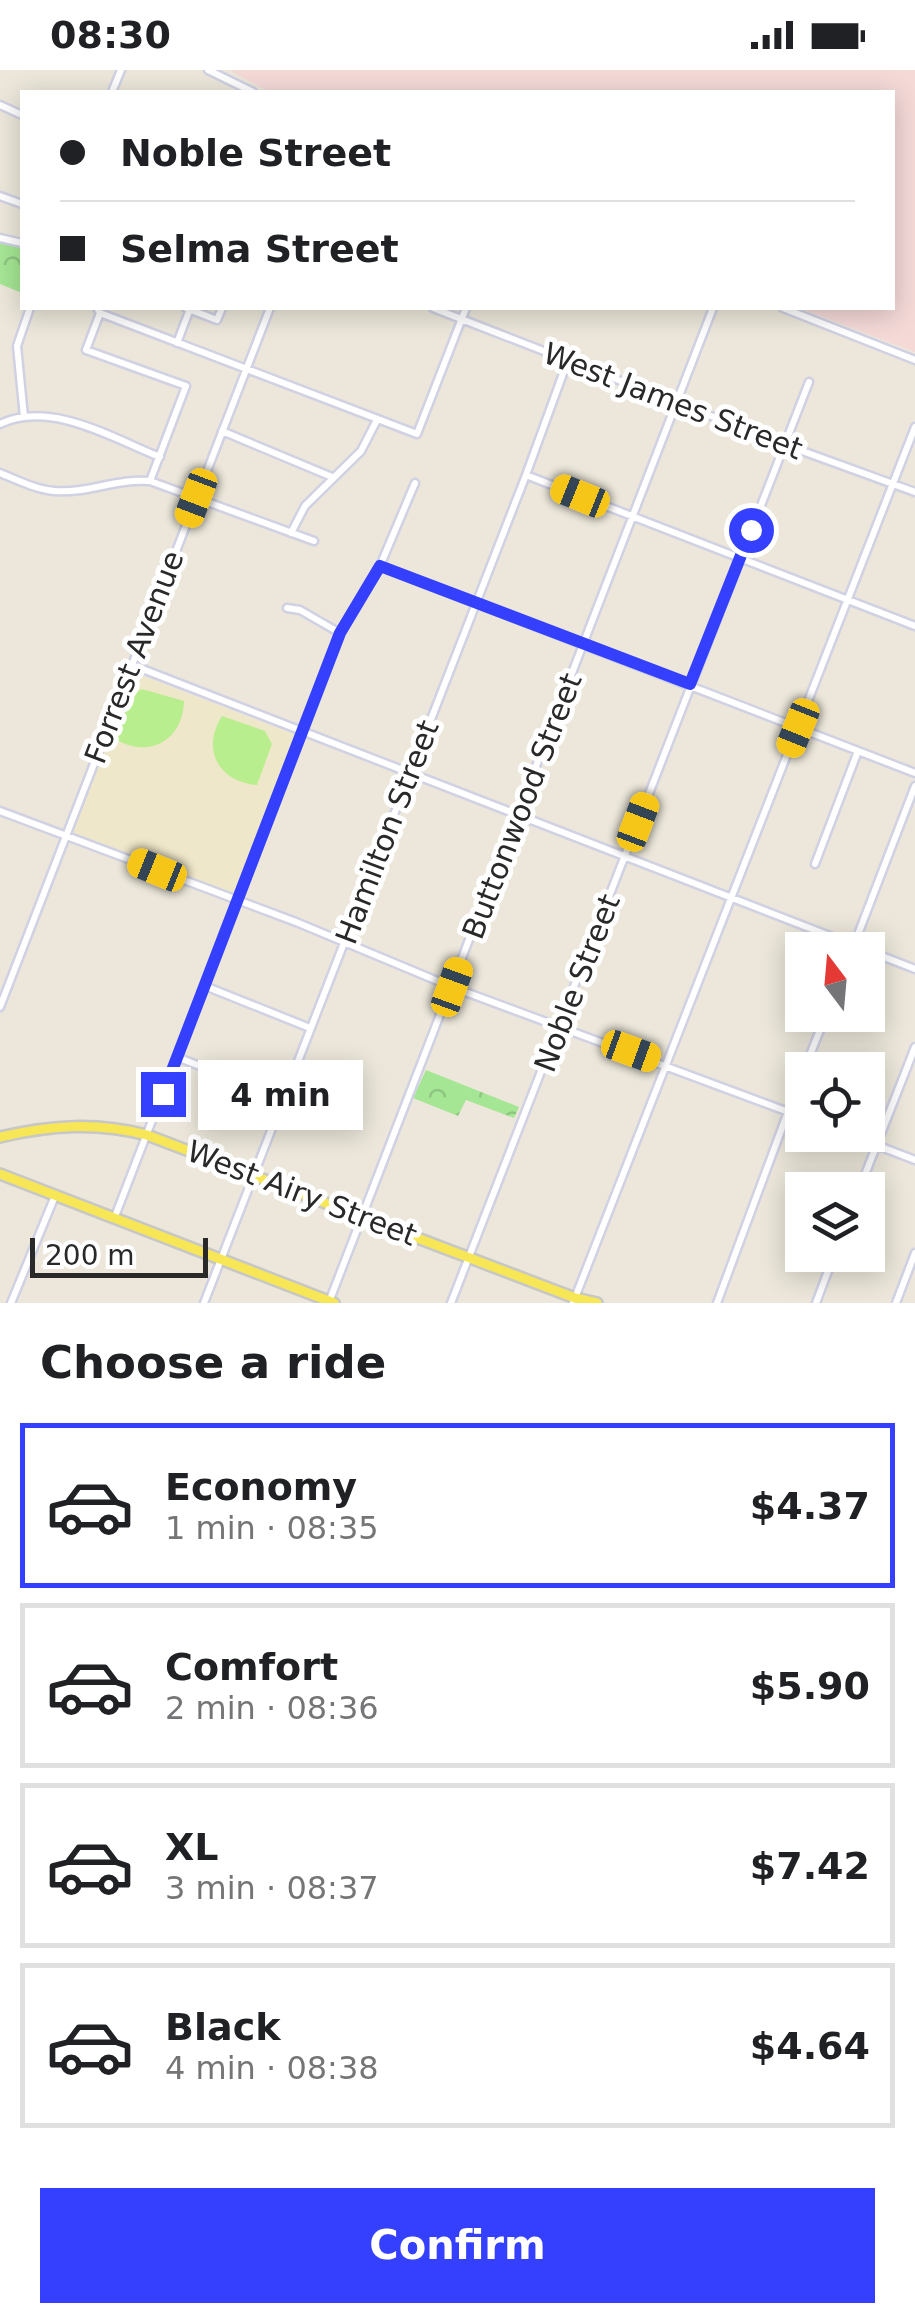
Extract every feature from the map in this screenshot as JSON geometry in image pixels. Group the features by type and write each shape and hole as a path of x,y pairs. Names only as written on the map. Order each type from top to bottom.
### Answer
{"main road":[{"name":"West Airy Street","path":"0,1138 71,1125 119,1127 148,1134 470,1256 574,1301 598,1303"},
{"path":"0,1174 330,1302"}],"street":[{"path":"208,70 249,90"},
{"path":"24,417 16,346 29,310"},
{"path":"150,481 186,386 86,350 99,310 177,344 417,434 465,310"},
{"path":"177,344 187,310"},
{"path":"200,310 217,320 221,310"},
{"name":"Forrest Avenue","path":"0,1007 269,310"},
{"name":"West James Street","path":"438,310 915,492"},
{"name":"Buttonwood Street","path":"330,1302 712,310"},
{"path":"788,310 915,360"},
{"name":"Hamilton Street","path":"204,1303 568,360"},
{"name":"Noble Street","path":"451,1303 809,382"},
{"path":"0,424 24,417 56,417 160,457"},
{"path":"292,533 305,506 361,451 377,420"},
{"path":"574,1301 915,426"},
{"path":"222,431 332,477"},
{"path":"0,473 55,491 83,490 130,479 150,481 314,541"},
{"path":"526,476 915,626"},
{"path":"114,1219 340,633 380,566 415,483"},
{"path":"380,566 915,773"},
{"path":"286,608 300,610 340,633"},
{"path":"132,665 817,932"},
{"path":"816,864 858,751"},
{"path":"859,932 915,786"},
{"path":"0,811 452,987 785,1109"},
{"path":"885,958 915,968"},
{"path":"204,986 310,1028"},
{"path":"885,1122 915,1047"},
{"path":"177,1056 285,1100"},
{"path":"717,1303 785,1122"},
{"path":"885,1148 915,1160"},
{"path":"11,1303 56,1196"},
{"path":"896,1303 915,1253"},
{"path":"816,1303 828,1272"}],"shaded area":[{"path":"229,70 915,70 915,352 804,310 895,310 895,90 266,90"},
{"path":"132,672 295,735 234,894 70,832"}],"green space":[{"path":"0,238 20,243 20,292 0,284"},
{"path":"142,689 184,701 178,726 163,742 153,746 117,740 130,696"},
{"path":"222,716 265,731 272,744 257,785 232,778 217,762 213,740"},
{"path":"426,1070 519,1107 514,1118 466,1100 458,1116 413,1098"}],"route":[{"path":"163,1094 340,633 380,566 690,684 751,530"}]}
